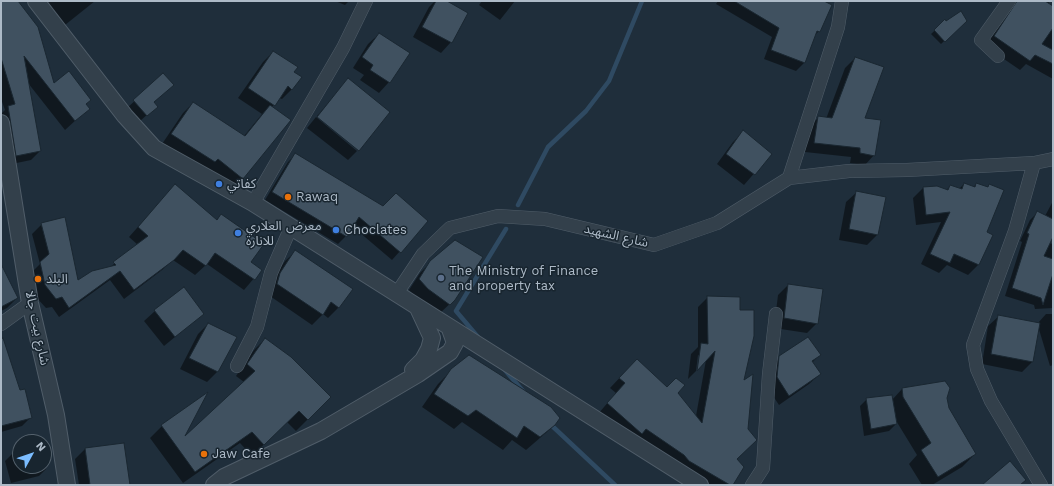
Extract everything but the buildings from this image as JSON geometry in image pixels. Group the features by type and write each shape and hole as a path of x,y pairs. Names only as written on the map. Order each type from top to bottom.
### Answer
{"street":[{"path":"36,1 125,116 154,148 253,203 450,329 700,485"},
{"path":"253,203 343,48 366,1"},
{"path":"842,1 838,27 789,178 849,171 907,170 1034,162 1053,159"},
{"path":"998,56 981,40 1009,1"},
{"name":"شارع بيت جالا","path":"1,123 30,303 56,415 67,485"},
{"path":"1034,162 1015,231 973,344 977,369 991,401 1041,485"},
{"name":"شارع الشهيد","path":"397,294 423,254 450,228 498,216 545,219 654,245 717,223 789,178"},
{"path":"237,366 257,327 271,273 291,227"},
{"path":"1,324 30,303"},
{"path":"393,387 423,360 430,349 432,338 418,308"},
{"path":"752,485 763,468 776,314"},
{"path":"214,485 224,477 321,431 393,387 418,374 450,352 456,343 450,329"},
{"path":"450,352 482,349"},
{"path":"1048,485 1053,483"}],"waterway":[{"path":"518,205 548,147 586,111 609,81 642,1"},
{"path":"478,337 456,311 506,229"},
{"path":"504,369 523,391"},
{"path":"549,423 615,485"}],"place":[{"name":"كفاتي","path":"219,184"},
{"name":"Rawaq","path":"288,197"},
{"name":"Choclates","path":"336,230"},
{"name":"معرض العلاري للانارة","path":"238,233"},
{"name":"The Ministry of Finance and property tax","path":"441,278"},
{"name":"البلد","path":"38,279"},
{"name":"Jaw Cafe","path":"204,454"}]}
